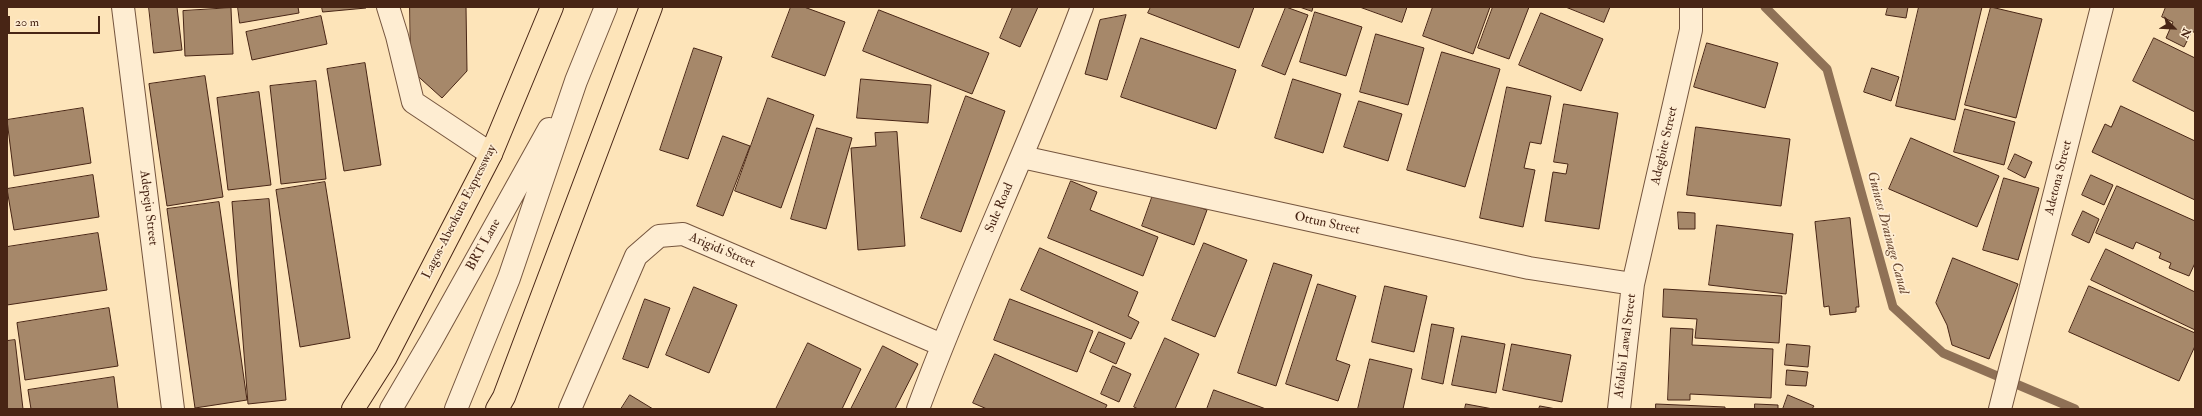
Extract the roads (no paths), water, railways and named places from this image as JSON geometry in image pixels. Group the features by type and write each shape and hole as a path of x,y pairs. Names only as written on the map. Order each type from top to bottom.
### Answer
{"highway":[{"name":"Lagos-Abeokuta Expressway","path":"354,409 386,356 491,154 552,7"},
{"path":"497,409 504,397 651,7"}],"street":[{"name":"Adepeju Street","path":"123,7 173,409"},
{"path":"388,7 397,36 413,102 491,154"},
{"name":"BRT Lane","path":"456,409 509,278 576,81 606,7"},
{"name":"Sule Road","path":"918,409 942,345 1022,157 1082,7"},
{"name":"Adegbite Street","path":"1633,284 1691,30 1691,7"},
{"name":"Adetona Street","path":"2000,409 2102,7"},
{"name":"BRT Lane","path":"391,409 431,341 576,81"},
{"name":"Ottun Street","path":"1022,157 1529,268 1633,284"},
{"name":"Arigidi Street","path":"570,409 636,256 659,236 683,234 942,345"},
{"name":"Afolabi Lawal Street","path":"1619,409 1633,284"}],"waterway":[{"name":"Guiness Drainage Canal","path":"1765,7 1827,69 1893,307 1943,353 2075,409"}]}
